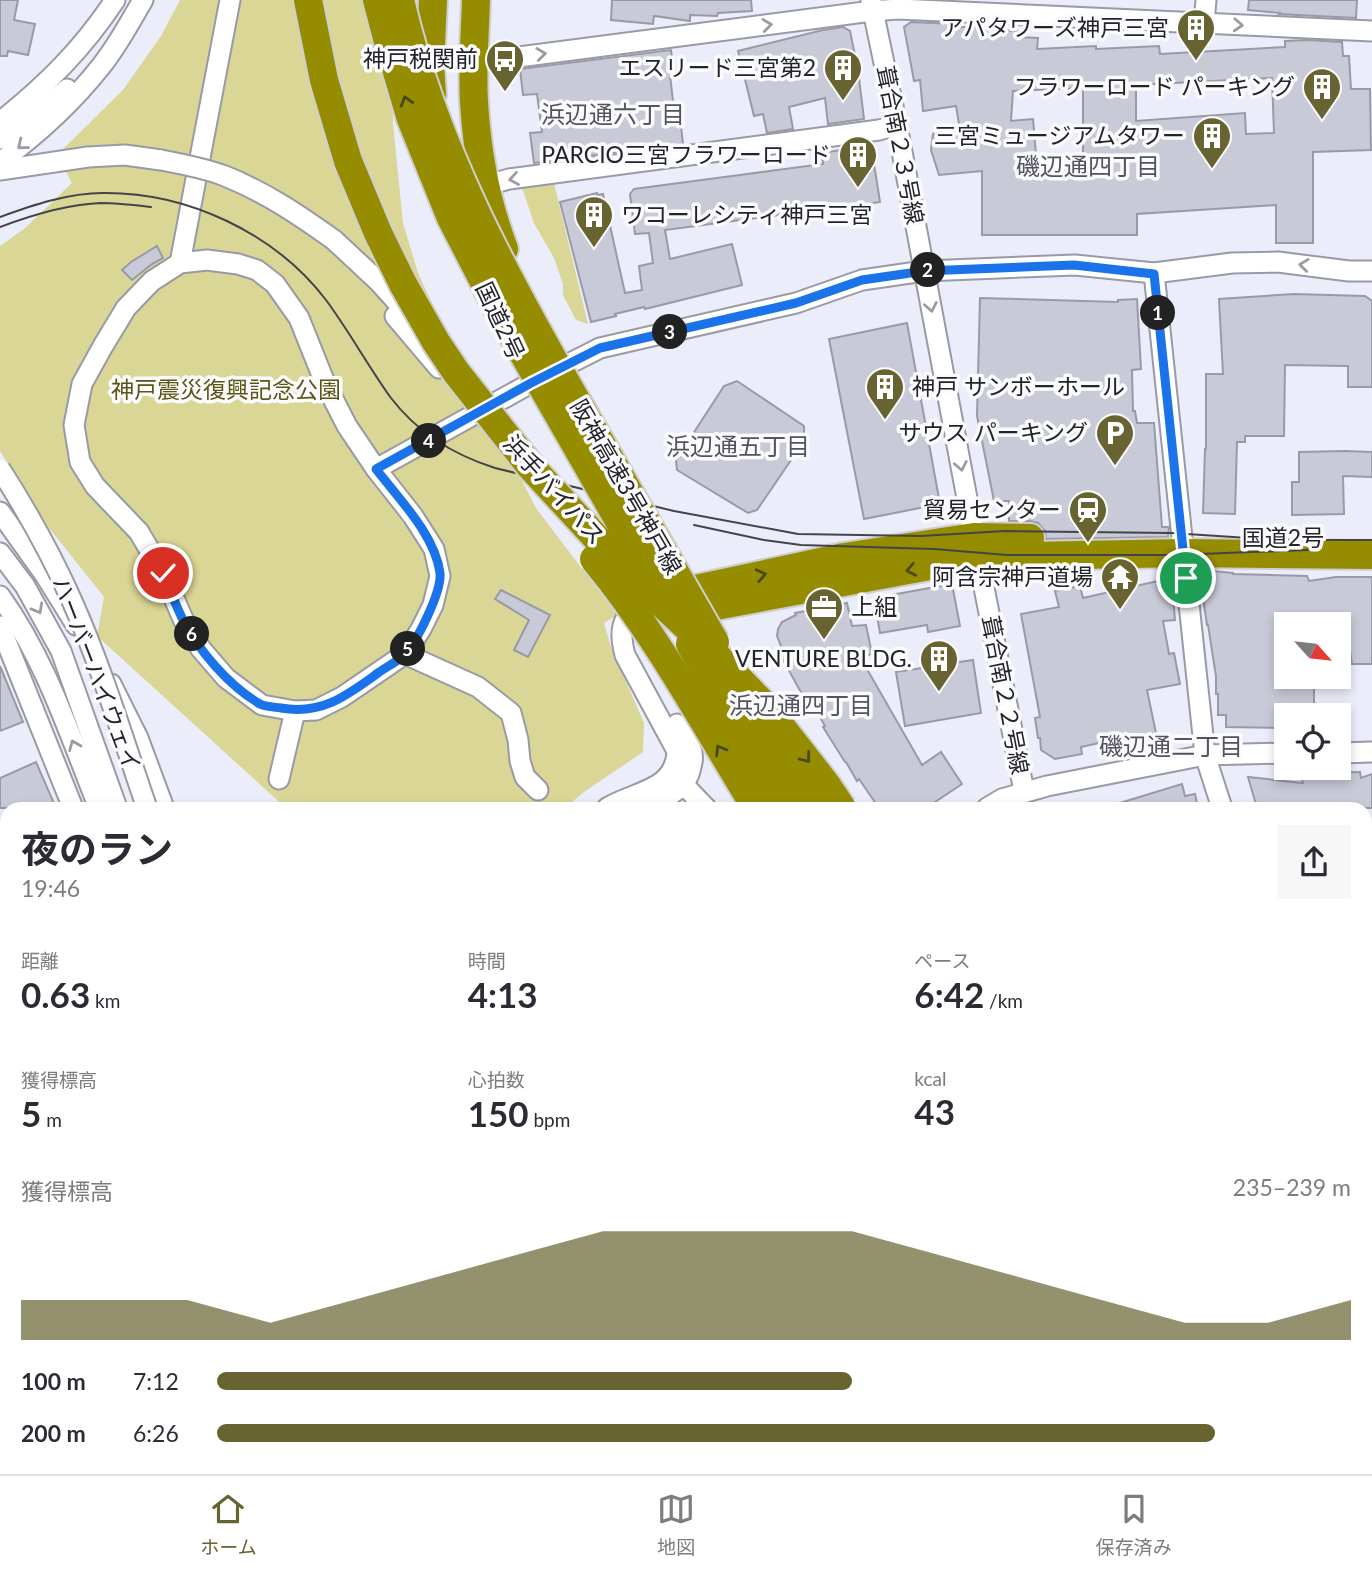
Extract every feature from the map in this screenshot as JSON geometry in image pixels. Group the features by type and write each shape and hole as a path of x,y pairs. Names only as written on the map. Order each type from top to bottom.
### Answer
{"highway":[{"name":"浜手バイパス","path":"300,0 317,82 341,163 395,288 427,347 530,467 627,571 703,642 765,706 838,802"},
{"name":"浜手バイパス","path":"308,0 324,80 348,161 403,284 453,376 491,435 631,606 752,802"},
{"name":"阪神高速3号神戸線","path":"377,0 411,119 457,229 499,311 780,802"},
{"name":"阪神高速3号神戸線","path":"400,0 407,34 427,97 455,170 489,242 527,316 807,802"},
{"name":"国道2号","path":"433,0 430,66 434,129 443,178 459,230 516,358 662,606 976,547 1182,546 1372,538"},
{"name":"国道2号","path":"476,0 473,63 476,123 484,186 498,234 510,265 699,599"},
{"name":"国道2号","path":"1182,546 1372,555"}],"street":[{"path":"0,121 50,74 78,40 105,0"},
{"path":"0,121 44,86 70,60 115,0"},
{"path":"0,139 38,113 88,68 111,44 142,0"},
{"path":"0,162 51,122 78,94 104,63 142,0"},
{"path":"180,263 230,0"},
{"path":"1204,23 1206,0"},
{"path":"473,63 872,5 898,9 1372,31"},
{"name":"葺合南２３号線","path":"872,5 976,547"},
{"path":"484,186 509,179 879,130 897,125"},
{"path":"0,170 88,157 125,155 161,160 222,175 252,188 282,204 334,240 378,281 413,320 453,376"},
{"path":"0,180 88,167 125,166 158,170 220,186 257,202 303,230 327,249 371,289 453,376"},
{"path":"207,260 238,264 257,270 275,285 299,318 325,383 347,426 376,469 413,516 434,549 440,576 433,604 421,629 405,654 342,697 316,709 295,711 262,705 226,678 201,649 139,532 95,486 80,461 74,425 82,384 126,308 152,281 180,263 207,260"},
{"path":"376,469 600,348 796,303 862,280 924,271 1074,265 1154,274 1232,262 1278,262 1349,271 1372,271"},
{"path":"1154,274 1205,755 1220,802"},
{"name":"ハーバーハイウェイ","path":"0,469 72,602 94,656 145,802"},
{"name":"ハーバーハイウェイ","path":"0,489 65,609 133,802"},
{"path":"0,512 45,575 114,688 138,738 162,802"},
{"name":"葺合南２２号線","path":"976,547 1024,792"},
{"path":"0,553 25,586 61,651 115,802"},
{"path":"0,596 43,668 97,802"},
{"path":"620,802 679,775 688,777 693,760 691,748 637,654 640,638 648,626 659,617 662,606"},
{"path":"0,626 71,802"},
{"path":"405,654 478,687 511,713 525,777 538,790"},
{"path":"279,779 295,711"},
{"path":"1351,752 1372,752"},
{"path":"997,802 1047,786 1205,755 1274,753"},
{"path":"655,802 674,793 679,775"},
{"path":"679,775 701,802"}],"green space":[{"name":"神戸震災復興記念公園","path":"180,0 389,0 393,124 403,223 418,273 536,508 617,615 604,623 611,647 644,723 643,752 572,802 279,802 97,636 104,597 42,519 0,451 0,246 24,229 72,183 57,155 123,90 161,36"},
{"path":"554,183 588,324 576,320 563,295 563,284 554,258 534,223 522,188"}],"building":[{"path":"0,0 18,0 14,20 35,24 28,55 8,51 7,56 0,56"},
{"path":"612,0 751,0 752,11 718,13 717,16 690,15 690,21 654,16 653,24 611,20"},
{"path":"1249,0 1357,0 1356,18 1248,10"},
{"path":"911,22 960,24 960,27 1017,31 1017,37 1038,38 1037,49 1159,46 1160,54 1285,47 1285,41 1342,42 1343,56 1349,56 1351,89 1370,89 1371,150 1313,152 1313,243 1276,243 1276,205 1137,214 1137,235 982,235 982,171 939,175 931,150 933,134 960,130 956,106 923,111 920,80 914,81 904,27","holes":["1272,78 1274,133 1246,134 1245,113 1136,121 1136,85","1083,88 1083,167 1037,167 1033,119 1011,121 1013,91"]},
{"path":"843,27 850,31 864,119 828,124 825,98 789,107 793,129 767,133 763,114 754,116 738,51"},
{"path":"671,50 674,74 670,75 675,119 680,118 683,144 534,163 530,133 542,132 537,94 523,95 520,69"},
{"name":"ワコーレシティ神戸三宮","path":"871,145 880,202 665,230 670,259 732,244 742,285 591,322 560,202 603,194 625,293 642,290 639,266 653,263 649,233 635,234 630,194 634,189 823,164 822,153"},
{"path":"157,246 163,258 132,280 122,270 131,262"},
{"path":"1294,294 1365,296 1372,301 1372,387 1348,387 1348,366 1285,365 1284,436 1245,436 1245,442 1237,442 1235,514 1203,513 1206,374 1223,374 1219,299"},
{"path":"980,298 1118,302 1137,299 1141,369 1132,370 1133,411 1137,423 1154,423 1162,527 1169,527 1168,537 1046,539 1045,531 1038,523 1009,521 1009,501 994,501 977,416"},
{"name":"神戸 サンボーホール","path":"907,323 940,504 864,519 829,339"},
{"path":"737,381 804,426 804,441 757,510 748,513 677,470 676,460 724,386"},
{"path":"1299,452 1372,452 1372,477 1343,476 1344,514 1292,515 1292,482 1299,482"},
{"path":"1212,571 1307,576 1309,581 1336,577 1372,577 1372,664 1352,664 1351,612 1274,612 1274,690 1314,690 1314,703 1274,703 1274,728 1226,727 1226,715 1218,715 1216,676 1201,584"},
{"path":"1162,580 1172,585 1175,620 1163,621 1169,654 1174,653 1180,684 1147,690 1156,733 1138,736 1139,741 1124,744 1122,738 1081,747 1082,754 1055,759 1041,750 1035,718 1040,717 1021,614 1059,607 1055,591 1080,586 1083,598"},
{"path":"952,584 960,626 928,632 927,625 880,633 874,598"},
{"path":"501,590 550,615 528,657 514,650 529,620 495,599"},
{"path":"847,603 852,626 866,625 872,654 860,657 922,765 941,752 962,784 935,802 875,802 859,779 857,781 823,727 825,726 811,701 807,703 778,651 782,649 777,636 778,629 782,622 796,615 795,613"},
{"name":"VENTURE BLDG.","path":"973,660 981,713 905,726 896,672"},
{"path":"0,666 23,722 0,731"},
{"path":"36,762 53,802 0,802 0,778"},
{"path":"1351,772 1360,772 1361,778 1372,774 1372,802 1255,802 1248,777 1303,783 1302,780 1351,780"},
{"path":"1182,784 1185,796 1195,794 1197,802 1123,802"}],"tram line":[{"path":"0,217 64,197 103,193 166,200 227,221 255,236 305,276 326,300 391,398 412,421 437,441 495,468 674,511 798,534 921,536 1005,531 1171,533 1280,540 1372,540"},
{"path":"0,227 75,205 107,203 151,207"},
{"path":"694,525 801,545 934,549 1007,555 1172,555 1308,550"}],"place":[{"name":"アパタワーズ神戸三宮","path":"1196,62"},
{"name":"神戸税関前","path":"505,93"},
{"name":"エスリード三宮第2","path":"843,102"},
{"name":"フラワーロード パーキング","path":"1322,121"},
{"name":"三宮ミュージアムタワー","path":"1212,170"},
{"name":"PARCIO三宮フラワーロード","path":"858,189"},
{"name":"ワコーレシティ神戸三宮","path":"594,249"},
{"name":"神戸 サンボーホール","path":"885,421"},
{"name":"サウス パーキング","path":"1115,467"},
{"name":"貿易センター","path":"1088,544"},
{"name":"阿含宗神戸道場","path":"1120,611"},
{"name":"上組","path":"824,641"},
{"name":"VENTURE BLDG.","path":"939,693"}],"district":[{"name":"浜辺通六丁目","path":"613,115"},
{"name":"磯辺通四丁目","path":"1088,167"},
{"name":"浜辺通五丁目","path":"738,447"},
{"name":"浜辺通四丁目","path":"801,706"},
{"name":"磯辺通二丁目","path":"1171,747"}],"route":[{"path":"163,573 183,619 201,649 226,678 262,705 295,711 316,709 342,697 405,654 433,604 440,576 434,549 413,516 376,469 600,348 796,303 862,280 924,271 1074,265 1154,274 1186,578"}]}
